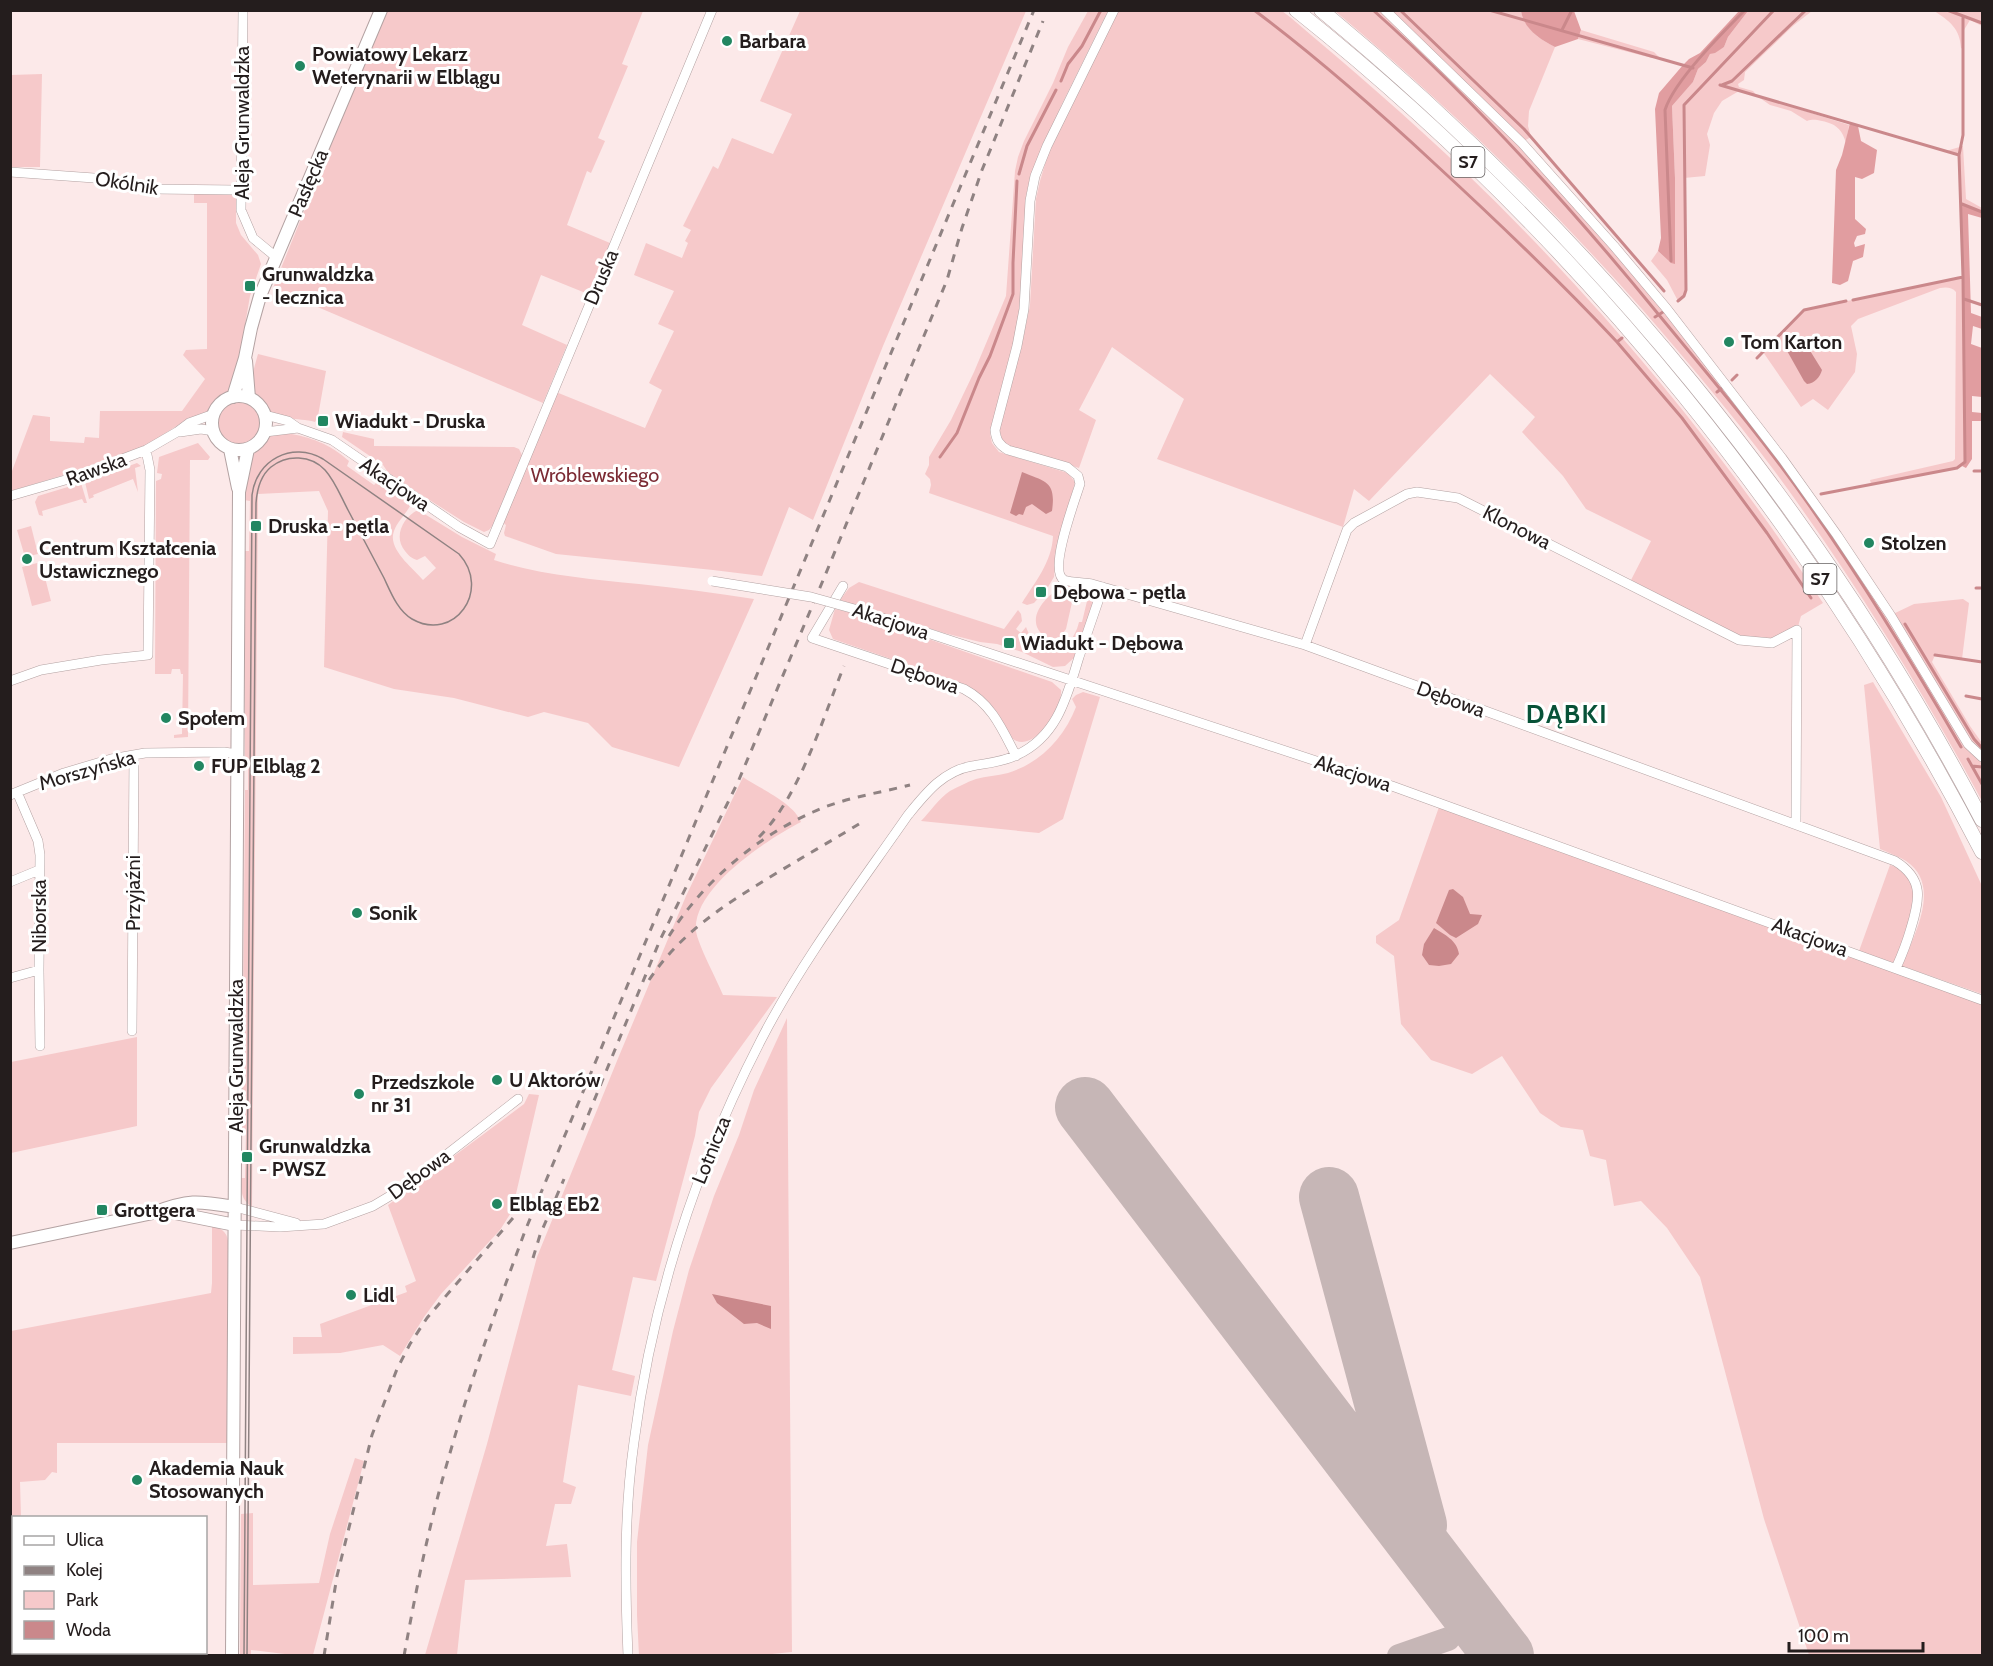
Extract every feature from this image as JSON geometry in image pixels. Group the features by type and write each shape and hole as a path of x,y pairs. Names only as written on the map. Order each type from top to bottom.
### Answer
{"highway":[{"name":"S7","path":"1296,10 1412,109 1473,166 1577,272 1664,372 1734,459 1837,604 1932,758 1983,852"},
{"name":"S7","path":"1321,10 1386,65 1483,154 1628,306 1683,371 1777,491 1852,599 1914,698 1983,820"}],"main road":[{"name":"Pasłęcka","path":"233,397 255,313 276,257 381,10"},
{"name":"Pasłęcka","path":"245,358 249,398"},
{"path":"233,397 249,398 261,407 265,415 265,432 260,441 248,449 230,448 222,443 214,431 214,414 220,405 233,397"},
{"name":"Aleja Grunwaldzka","path":"230,448 239,492"},
{"name":"Aleja Grunwaldzka","path":"232,1656 239,492 248,449"},
{"path":"10,1244 153,1213 195,1201 236,1207"},
{"path":"153,1213 176,1213 235,1225"}],"street":[{"name":"Aleja Grunwaldzka","path":"243,10 241,210 253,238 276,257"},
{"name":"Druska","path":"490,544 712,10"},
{"name":"Dębowa","path":"1114,10 1047,146 1035,176 1030,201 1024,309 1017,346 995,430 1000,445 1008,450 1067,467 1078,476 1080,484 1060,551 1058,572 1065,581 1103,587 1305,645 1895,861 1906,868 1913,877 1917,886 1918,905 1904,952 1896,968"},
{"path":"1385,10 1522,143 1667,309 1803,487 1891,616 1968,744 1983,757"},
{"name":"Okólnik","path":"10,172 94,178 153,189 236,190 243,187"},
{"name":"Rawska","path":"10,496 72,478 146,450 189,423 214,414"},
{"name":"Akacjowa","path":"265,415 288,421 298,428 332,440 459,527 490,544"},
{"name":"Akacjowa","path":"265,432 298,428"},
{"name":"Rawska","path":"177,432 201,429 214,431"},
{"path":"10,681 41,670 148,655 150,470 146,450"},
{"name":"Klonowa","path":"1305,645 1347,530 1353,524 1407,494 1417,492 1458,498 1738,640 1772,643 1797,630 1796,823"},
{"name":"Akacjowa","path":"712,581 811,597 858,610 1392,786 1983,1000"},
{"name":"Dębowa","path":"843,586 812,638 976,695 995,716 1016,756"},
{"path":"1016,756 1034,745 1051,728 1064,705 1103,587"},
{"name":"Morszyńska","path":"14,793 64,773 111,759 144,753 226,752 237,754"},
{"name":"Przyjaźni","path":"132,1031 134,755"},
{"name":"Lotnicza","path":"628,1656 627,1527 633,1444 639,1404 663,1289 714,1138 761,1040 789,990 908,815 944,777 970,766 1016,756"},
{"name":"Niborska","path":"14,793 38,841 40,855 40,1046"},
{"path":"10,882 39,870"},
{"path":"10,978 39,970"},
{"name":"Dębowa","path":"235,1225 308,1226 324,1224 373,1206 392,1196 518,1099"},
{"name":"Dębowa","path":"236,1207 308,1226"}],"green space":[{"path":"385,11 643,11 622,64 628,66 598,138 605,141 591,173 587,171 567,225 610,243 588,294 541,275 522,325 567,345 543,403 273,288"},
{"name":"Wróblewskiego","path":"800,11 1026,11 883,346 813,520 789,507 762,576 556,554 505,536 506,525 502,522 556,392 645,428 662,390 649,383 674,331 658,324 674,291 634,275 646,243 682,258 688,243 685,241 691,230 683,226 713,166 718,169 732,138 773,154 792,114 760,101"},
{"path":"1088,11 1108,11 1062,104 1030,178 1026,196 1020,309 990,434 992,443 999,452 1068,473 1075,482 1056,556 1054,577 1034,603 1027,605 1022,603 1046,563 1053,536 929,493 930,479 925,474 929,465 929,457 951,420 974,372 1006,296 1018,157 1068,47"},
{"path":"1117,11 1282,11 1290,17 1380,94 1445,154 1517,223 1565,274 1612,326 1701,433 1784,545 1823,603 1801,616 1797,630 1792,629 1771,638 1738,636 1631,580 1651,541 1586,509 1563,476 1522,432 1535,417 1490,374 1369,501 1354,489 1343,527 1157,459 1184,399 1112,347 1079,410 1096,420 1079,468 1007,446 999,429 1021,349 1030,305 1036,199 1040,181 1048,154"},
{"path":"1335,11 1521,11 1525,23 1534,33 1555,47 1529,111 1528,126 1531,137 1522,142 1614,246 1782,458 1891,615 1914,604 1963,599 1969,603 1962,659 1935,655 1932,662 1982,743 1982,801 1909,673 1857,590 1802,509 1742,428 1642,309 1532,192 1416,81"},
{"path":"1748,11 1812,11 1745,72 1744,80 1738,84 1739,87 1753,91 1757,96 1739,91 1722,101 1714,113 1707,134 1710,145 1705,176 1684,178 1686,290 1684,296 1678,301 1667,280 1651,261 1658,251 1671,263 1675,263 1672,106 1693,82 1698,69 1706,62 1710,54 1724,47 1728,37"},
{"path":"1934,11 1982,11 1982,26 1970,20 1964,30 1963,49 1953,26"},
{"path":"1581,30 1654,52 1660,58 1652,58 1578,39"},
{"path":"42,74 40,167 11,167 11,75"},
{"path":"1757,96 1849,125 1846,143 1843,134 1835,126 1818,120 1807,121 1791,111 1770,105"},
{"path":"1963,146 1966,199 1982,208 1982,212 1961,204 1959,155 1946,151"},
{"path":"194,190 236,190 236,223 241,235 258,255 261,264 250,296 235,382 228,395 209,412 183,422 145,446 87,468 11,491 12,471 33,415 50,417 50,441 84,443 85,437 99,438 100,411 182,411 205,379 183,355 186,350 207,349 207,203 194,203"},
{"path":"1963,277 1965,462 1957,468 1871,484 1870,480 1955,459 1956,292 1949,288 1940,288 1858,319 1851,326 1857,354 1855,372 1828,410 1813,399 1801,407 1763,352 1804,310"},
{"path":"258,354 326,371 315,422 278,416 261,402 253,385 253,373"},
{"path":"239,402 254,408 260,423 254,438 239,444 224,438 218,423 224,408"},
{"path":"343,432 374,439 374,446 514,447 519,449 522,455 493,525 484,532 464,522 395,478 383,465 342,437"},
{"path":"286,433 312,439 327,446 342,455 349,461 347,466 374,485 377,482 396,491 408,501 410,506 394,531 394,545 402,558 423,580 436,568 425,556 417,560 410,557 401,546 400,540 404,522 418,510 462,537 496,554 494,560 512,565 566,576 754,599 679,767 612,747 588,723 544,712 528,717 454,698 394,689 324,667 328,511 319,491 258,494 252,1207 244,1198 241,1183 241,1178 245,1178 246,1131 242,1130 245,790 248,790 248,761 245,761 244,551 249,551 250,501 244,500 250,454 273,434"},
{"path":"198,443 210,457 208,460 190,460 188,737 174,738 174,735 182,734 183,674 180,669 172,669 171,674 155,674 156,481 161,479 162,474 157,473 159,457"},
{"path":"137,463 141,466 135,468 138,492 133,479 93,495 94,497 89,499 85,482"},
{"path":"81,483 87,503 84,503 82,499 42,511 43,516 39,515 35,502 38,496"},
{"path":"31,526 38,554 25,557 17,530"},
{"path":"41,562 51,601 32,606 22,567"},
{"path":"859,582 1004,629 1018,610 1022,621 1016,629 1021,633 1026,627 1031,638 1038,645 1054,650 1069,642 1079,622 1082,622 1088,597 1085,596 1087,591 1093,590 1095,597 1076,656 1065,666 1053,667 1022,652 997,644 944,633 840,600 849,588"},
{"path":"1068,585 1075,589 1066,629 1059,638 1047,638 1039,631 1036,623 1040,607 1052,593"},
{"path":"835,609 857,614 1052,682 1061,690 1057,708 1045,728 1037,736 1020,742 1012,738 998,714 987,701 964,684 833,639 829,630"},
{"path":"1873,682 1941,797 1982,886 1982,994 1902,966 1922,912 1923,884 1917,871 1906,861 1880,849 1864,685"},
{"path":"1083,692 1100,697 1063,819 1039,833 921,821 950,791 976,779 1020,769 1040,756 1050,748 1065,729 1076,707 1072,699"},
{"path":"743,777 784,802 801,822 752,853 719,882 706,898 698,915 696,931 723,995 777,997 711,1088 699,1112 695,1136 656,1281 633,1277 612,1370 635,1376 631,1396 578,1385 563,1482 576,1487 571,1504 555,1504 546,1546 567,1544 571,1577 465,1580 457,1655 425,1655 487,1444 537,1257 686,896"},
{"path":"1439,807 1982,1004 1982,1655 1809,1655 1764,1519 1700,1277 1667,1228 1641,1201 1614,1206 1606,1160 1590,1156 1583,1130 1561,1127 1540,1113 1502,1056 1472,1074 1431,1060 1401,1024 1394,956 1376,943 1376,936 1399,920"},
{"path":"1890,865 1903,872 1910,882 1913,894 1913,908 1909,923 1894,963 1859,951"},
{"path":"787,1018 792,1652 753,1656 639,1656 637,1542 648,1445 673,1331 689,1270 714,1196 739,1135 754,1090"},
{"path":"137,1037 137,1126 11,1153 11,1062"},
{"path":"529,1094 539,1095 512,1211 500,1230 441,1294 400,1356 383,1345 340,1353 293,1354 293,1337 322,1337 320,1324 407,1292 405,1286 416,1281 388,1205 524,1104"},
{"path":"212,1226 223,1230 228,1241 227,1443 57,1443 57,1473 52,1472 45,1480 20,1482 21,1516 12,1516 11,1593 11,1331 211,1293"},
{"path":"355,1458 364,1461 313,1655 251,1650 251,1655 240,1655 241,1514 253,1513 253,1585 319,1583 330,1534"}],"shaded area":[{"path":"1521,11 1574,11 1581,30 1578,39 1555,47 1533,33 1525,23"},
{"path":"1739,11 1748,11 1728,37 1724,47 1710,54 1706,62 1698,69 1693,82 1672,106 1675,264 1671,263 1658,251 1661,238 1655,109 1659,93 1683,65 1700,53"},
{"path":"1850,123 1858,126 1861,141 1877,150 1874,173 1862,179 1855,177 1855,219 1866,229 1865,234 1857,236 1854,243 1855,247 1865,244 1863,257 1853,261 1848,281 1840,285 1832,283 1836,170"},
{"path":"1961,204 1982,212 1982,218 1968,214 1971,313 1982,317 1982,329 1973,326 1971,344 1982,348 1982,397 1972,396 1972,412 1982,413 1982,421 1972,421 1972,459 1966,468 1962,466 1965,462"}],"water":[{"path":"1799,337 1804,341 1822,370 1817,379 1807,384 1786,349"},
{"path":"1022,472 1048,484 1053,494 1052,511 1046,514 1032,504 1026,507 1023,515 1016,516 1010,513"},
{"path":"1453,889 1463,897 1470,914 1482,915 1478,924 1456,938 1436,923 1449,890"},
{"path":"1434,928 1450,938 1458,949 1459,954 1451,964 1429,965 1422,955 1424,944"},
{"path":"712,1294 771,1306 771,1329 757,1323 744,1324 717,1303"}],"waterway":[{"path":"1061,81 1068,64 1082,46 1101,10"},
{"path":"1254,10 1369,104 1528,252 1617,342 1622,338"},
{"path":"1373,10 1412,45 1522,157 1626,275 1736,408 1791,480 1849,564 1961,747"},
{"path":"1400,10 1524,129 1664,291"},
{"path":"1489,10 1693,68"},
{"path":"1562,30 1572,10"},
{"path":"1671,261 1665,110 1688,71 1745,10"},
{"path":"1678,301 1684,296 1686,290 1684,105 1774,10"},
{"path":"1722,85 1732,81 1806,10"},
{"path":"1947,10 1982,23"},
{"path":"1959,155 1963,135 1963,16"},
{"path":"1720,85 1959,155 1965,462 1957,468 1821,494"},
{"path":"1019,174 1027,146 1056,90"},
{"path":"940,457 957,433 990,356 1013,294 1017,181"},
{"path":"1962,204 1982,212"},
{"path":"1853,300 1963,277"},
{"path":"1964,299 1982,305"},
{"path":"1757,358 1804,310 1846,301"},
{"path":"1655,317 1663,312"},
{"path":"1617,342 1682,418 1767,533 1811,598"},
{"path":"1732,380 1737,375"},
{"path":"1717,392 1722,388"},
{"path":"1974,471 1982,471"},
{"path":"1976,588 1982,588"},
{"path":"1905,624 1974,739 1982,748"},
{"path":"1935,655 1982,662"},
{"path":"1966,696 1982,699"},
{"path":"1968,759 1982,784"},
{"path":"1972,766 1982,767"}],"taxiway":[{"path":"1399,1656 1448,1639"}],"runway":[{"path":"1085,1107 1504,1656"},
{"path":"1329,1197 1417,1525"}],"tram line":[{"path":"244,1656 252,495 260,472 268,463 288,453 299,452 323,459 459,554 468,568 471,583 470,597 464,609 454,618 442,624 427,625 412,619 395,601 338,489 325,470 313,461 291,458 271,467 262,479 256,503 247,1656"}],"railway":[{"path":"404,1656 423,1557 456,1431 525,1231 1034,10"},
{"path":"582,1130 660,940 738,782 824,578 947,280 982,170 1043,21"},
{"path":"759,837 774,820 798,779 844,666"},
{"path":"669,936 682,916 714,880 771,834 825,807 910,785"},
{"path":"649,980 690,933 722,908 859,824"},
{"path":"533,1258 540,1235 564,1179"},
{"path":"324,1656 337,1576 372,1435 397,1369 427,1318 513,1218"}],"place":[{"name":"Barbara","path":"727,41"},
{"name":"Powiatowy Lekarz Weterynarii w Elblągu","path":"300,66"},
{"name":"Grunwaldzka - lecznica","path":"250,286"},
{"name":"Tom Karton","path":"1729,342"},
{"name":"Wiadukt - Druska","path":"323,421"},
{"name":"Druska - pętla","path":"256,526"},
{"name":"Stolzen","path":"1869,543"},
{"name":"Centrum Kształcenia Ustawicznego","path":"27,559"},
{"name":"Dębowa - pętla","path":"1041,592"},
{"name":"Wiadukt - Dębowa","path":"1009,643"},
{"name":"Społem","path":"166,718"},
{"name":"FUP Elbląg 2","path":"199,766"},
{"name":"Sonik","path":"357,913"},
{"name":"U Aktorów","path":"497,1080"},
{"name":"Przedszkole nr 31","path":"359,1094"},
{"name":"Grunwaldzka - PWSZ","path":"247,1157"},
{"name":"Elbląg Eb2","path":"497,1204"},
{"name":"Grottgera","path":"102,1210"},
{"name":"Lidl","path":"351,1295"},
{"name":"Akademia Nauk Stosowanych","path":"137,1480"}],"district":[{"name":"DĄBKI","path":"1567,714"}]}
